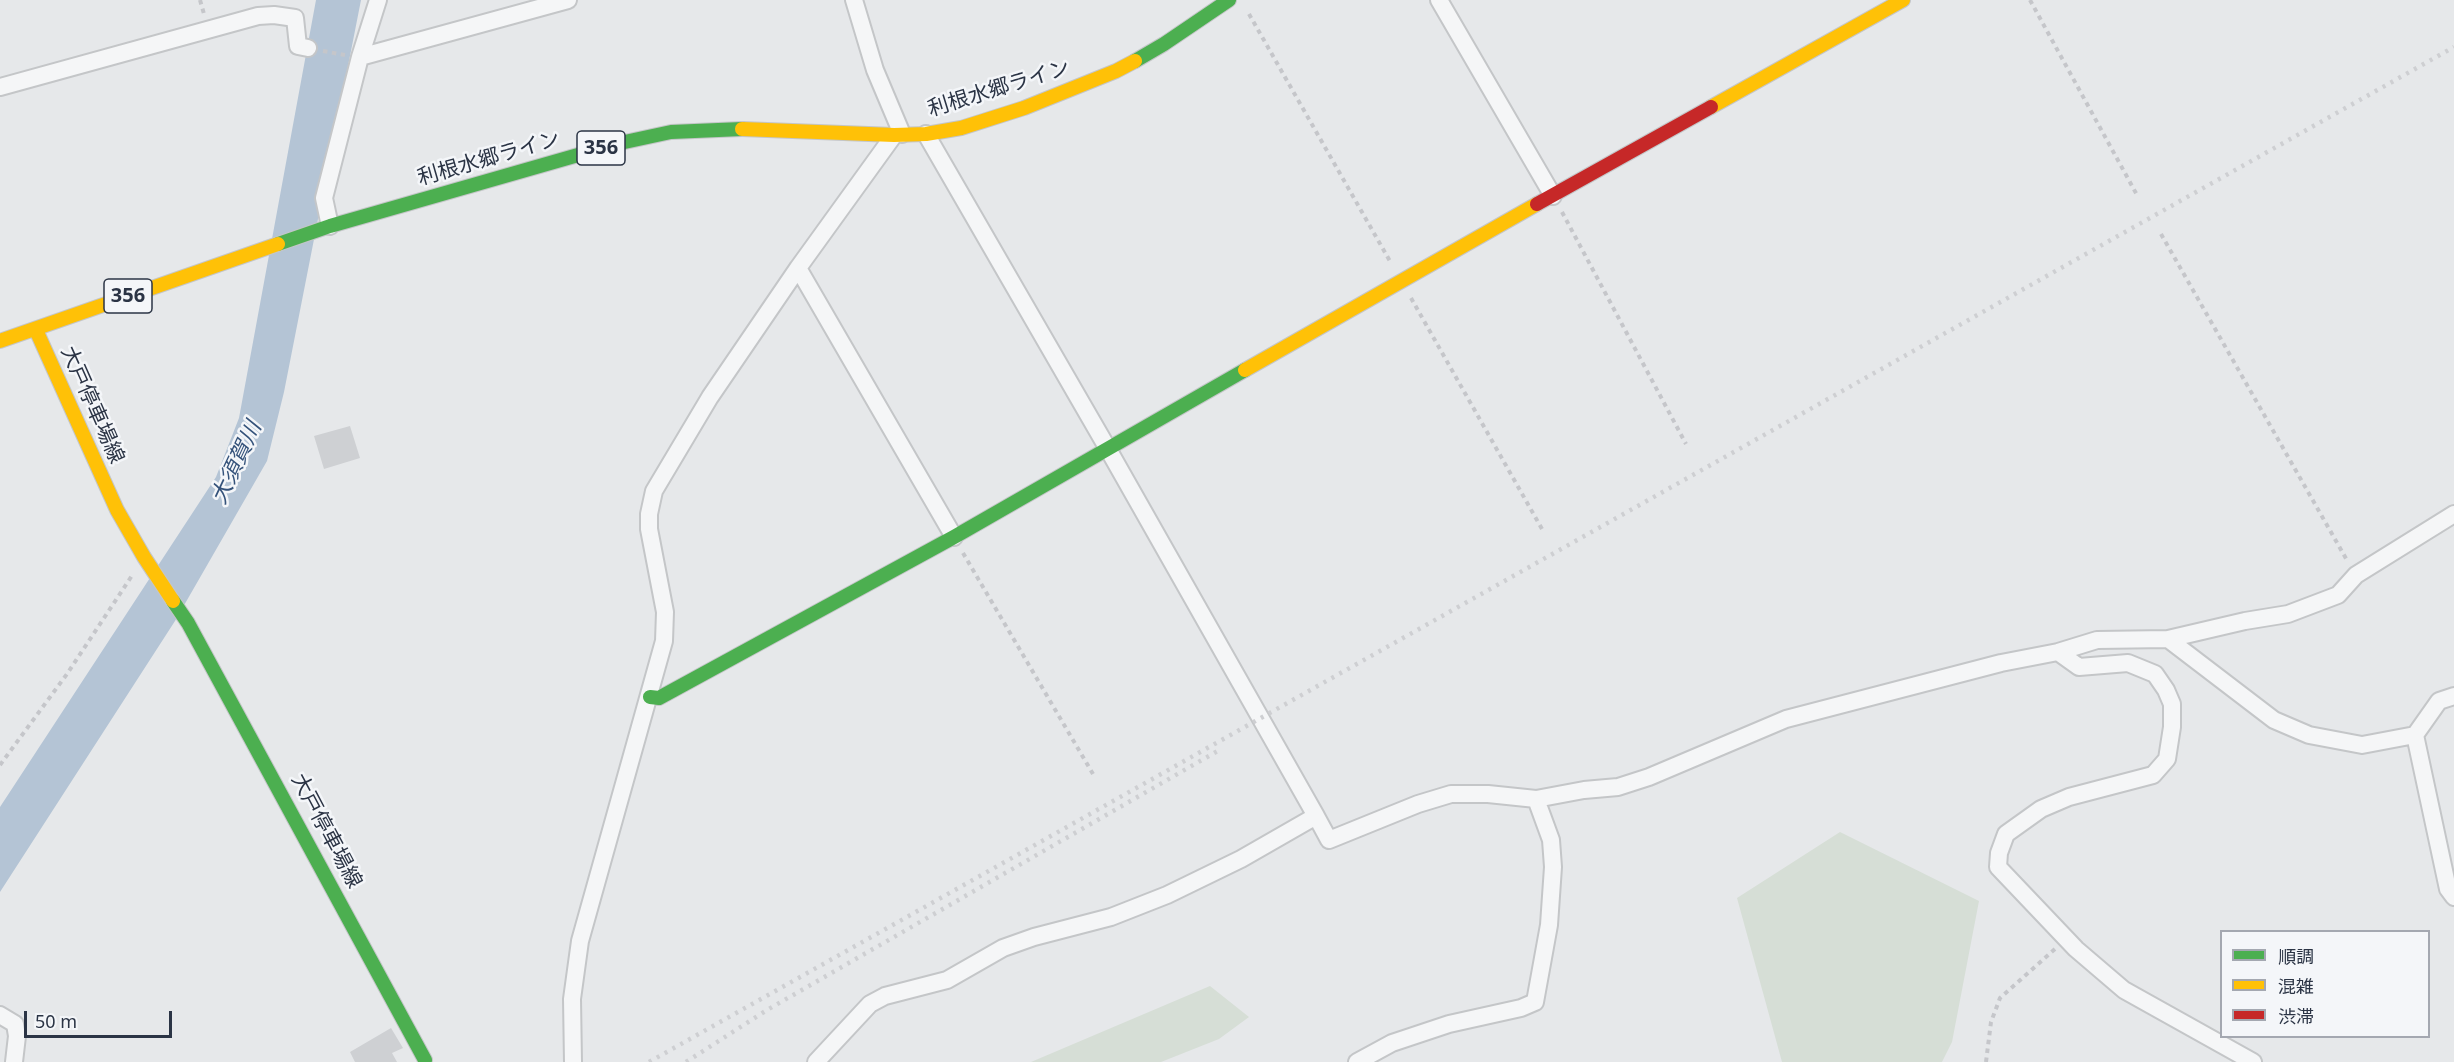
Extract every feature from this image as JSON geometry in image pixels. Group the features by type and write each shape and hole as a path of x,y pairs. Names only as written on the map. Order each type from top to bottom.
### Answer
{"main road":[{"name":"利根水郷ライン","path":"0,341 324,228 621,143 671,132 741,128 898,135 926,134 960,128 1024,108 1096,80 1141,59 1228,0"},
{"path":"650,697 659,698 954,537 1391,286 1903,0"},
{"name":"大戸停車場線","path":"36,330 117,510 145,559 188,623 424,1062"}],"street":[{"path":"324,228 324,198 360,57 378,0"},
{"path":"360,57 568,0"},
{"path":"573,1062 572,999 580,941 664,641 665,612 648,529 648,514 654,491 710,397 798,268 898,135 854,0"},
{"path":"1439,0 1553,196"},
{"path":"0,87 258,16 274,15 295,18 298,46 308,48"},
{"path":"926,134 1108,448 1329,840 1418,804 1451,794 1488,794 1536,799 1584,790 1618,787 1649,777 1786,719 2001,663 2058,652 2097,640 2168,639 2245,621 2288,614 2338,596 2356,575 2454,514"},
{"path":"798,268 954,537"},
{"path":"2168,639 2274,720 2309,735 2362,745 2415,735 2439,701 2454,696"},
{"path":"2058,652 2079,667 2128,663 2155,674 2172,704 2172,727 2167,759 2153,775 2069,797 2041,809 2006,834 1999,853 1998,867 2067,939 2124,990 2253,1062"},
{"path":"2415,735 2448,889 2454,897"},
{"path":"1357,1062 1402,1040 1449,1024 1521,1008 1535,1002 1549,925 1553,867 1551,840 1536,799"},
{"path":"816,1062 870,1004 885,996 947,980 1003,948 1034,937 1111,917 1167,895 1241,859 1316,816"},
{"path":"0,1015 15,1024 17,1036 14,1062"}],"path":[{"path":"2030,0 2137,195"},
{"path":"308,48 360,57"},
{"path":"1553,196 1686,444"},
{"path":"2161,234 2356,575"},
{"path":"954,537 1093,774"},
{"path":"0,765 67,674 145,559"},
{"path":"1986,1062 1991,1022 2000,998 2016,981 2067,939"}],"shaded area":[{"path":"1840,832 1979,901 1952,1042 1942,1062 1782,1062 1737,898"},
{"path":"1210,986 1249,1017 1219,1039 1161,1062 1031,1062"}],"water":[{"name":"大須賀川","path":"316,0 361,0 284,392 267,461 175,621 0,892 0,807 216,477 239,418"}],"building":[{"path":"350,426 360,458 324,469 314,436"},
{"path":"391,1028 403,1048 392,1053 397,1062 355,1062 350,1052"}],"railway":[{"path":"649,1062 2454,47"},
{"path":"686,1062 767,1010 1221,749"}],"traffic: fast":[{"path":"1135,61 1229,0"},
{"path":"278,244 330,226 620,143 671,132 742,129"},
{"path":"650,697 659,698 954,537 1245,370"},
{"path":"173,601 188,623 425,1060"}],"traffic: slow":[{"path":"1711,107 1903,0"},
{"path":"742,129 894,135 926,134 961,128 1024,108 1116,71 1135,61"},
{"path":"1245,370 1537,204"},
{"path":"0,341 278,244"},
{"path":"36,330 117,510 173,601"}],"traffic: jam":[{"path":"1537,204 1711,107"}]}
